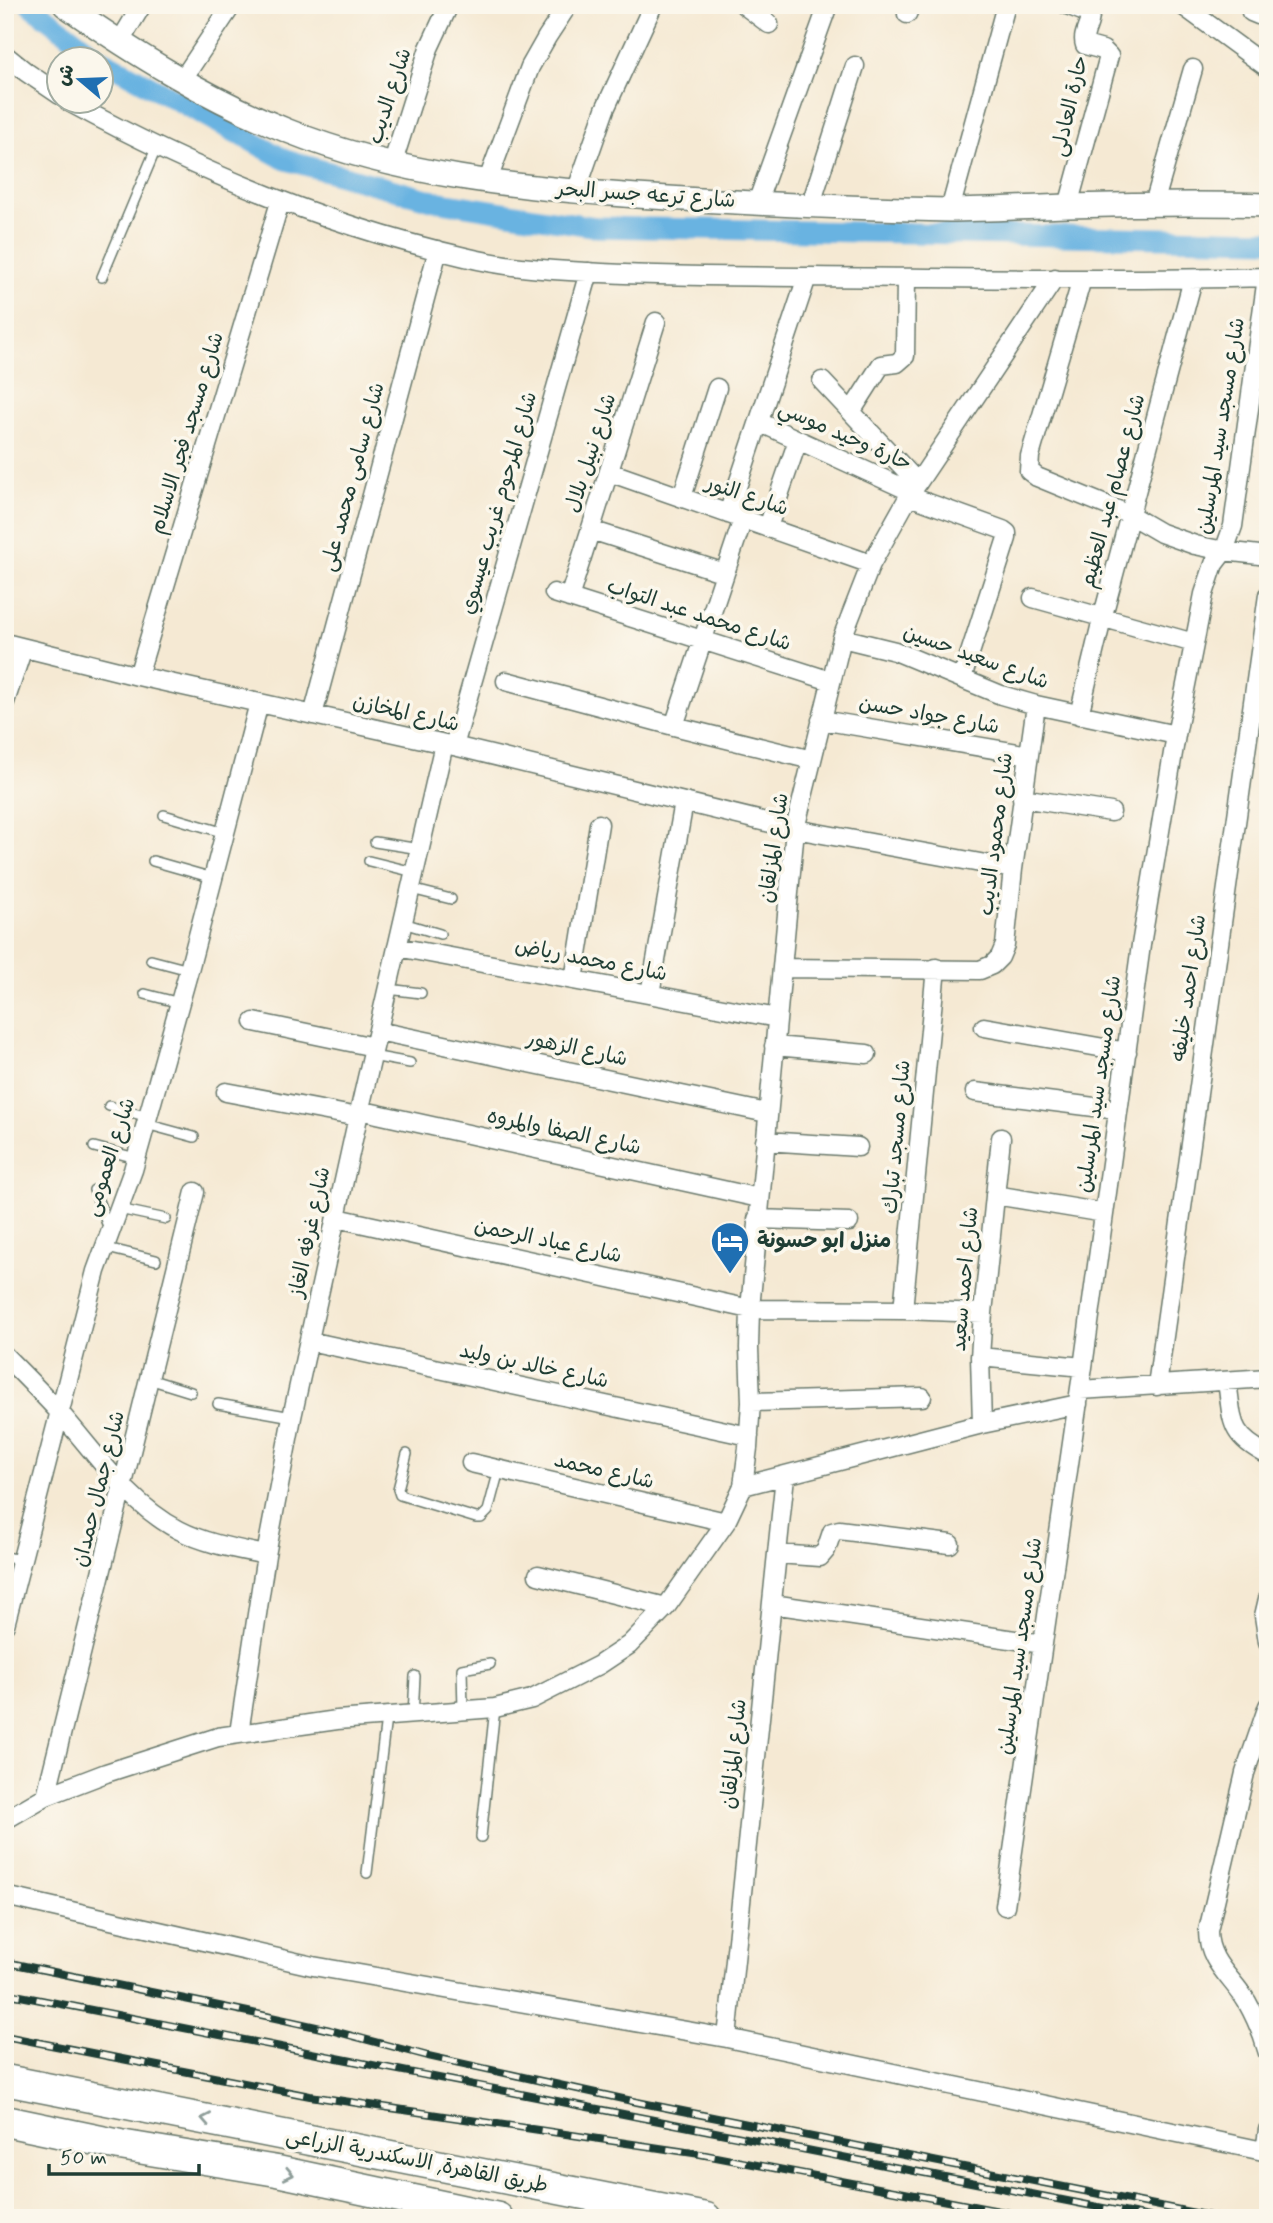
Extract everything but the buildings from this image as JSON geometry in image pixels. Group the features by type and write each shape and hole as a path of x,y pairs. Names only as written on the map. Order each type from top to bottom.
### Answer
{"highway":[{"name":"طريق القاهرة, الاسكندرية الزراعى","path":"5,2080 706,2218"},
{"name":"طريق القاهرة, الاسكندرية الزراعى","path":"5,2121 120,2145 277,2171 498,2218"}],"street":[{"name":"شارع ترعه جسر البحر","path":"65,5 119,43 182,80 289,132 393,163 488,180 576,192 950,210 1154,204 1268,205"},
{"path":"119,43 142,5"},
{"path":"182,80 232,5"},
{"name":"شارع الديب","path":"393,163 429,48 449,5"},
{"path":"488,180 530,67 568,5"},
{"path":"576,192 605,109 653,5"},
{"path":"744,5 769,24"},
{"path":"757,202 828,5"},
{"path":"950,210 1006,5"},
{"name":"حارة العادلى","path":"1067,5 1090,14 1083,41 1085,45 1103,50 1109,57 1068,206"},
{"path":"1182,5 1268,68"},
{"path":"5,55 46,86"},
{"path":"811,204 855,66"},
{"path":"1154,204 1193,69"},
{"path":"97,116 191,164 281,202 392,239 467,258 544,270 643,276 1082,279 1267,277"},
{"name":"شارع مسجد فجر الاسلام","path":"138,676 281,202"},
{"name":"شارع سامى محمد على","path":"313,715 438,250"},
{"name":"شارع المرحوم غريب عيسوي","path":"449,746 589,272"},
{"path":"674,726 725,573 759,422 807,277"},
{"name":"شارع مسجد سيد المرسلين","path":"1005,1906 1141,944 1176,735 1208,577 1213,564 1224,551 1233,526 1267,277"},
{"path":"851,412 881,365 897,363 905,356 906,278"},
{"name":"شارع المزلقان","path":"5,1820 46,1796 190,1745 239,1733 337,1720 495,1708 532,1699 599,1665 629,1645 666,1607 726,1522 743,1486 749,1436 750,1309 795,829 842,638 871,564 913,490 1055,278"},
{"path":"1082,279 1030,456 1029,471 1037,477 1130,515 1161,533 1195,545 1268,556"},
{"name":"شارع عصام عبد العظيم","path":"1079,715 1192,279"},
{"name":"شارع نبيل بلال","path":"561,595 591,530 656,322"},
{"path":"822,381 851,412 913,490"},
{"path":"681,498 717,388"},
{"name":"حارة وحيد موسي","path":"759,422 1007,533 962,678"},
{"path":"768,527 797,440"},
{"name":"شارع النور","path":"609,472 871,564"},
{"path":"591,530 725,573"},
{"name":"شارع محمد عبد التواب","path":"561,595 831,681"},
{"name":"شارع احمد خليفه","path":"1157,1386 1268,595"},
{"path":"1033,598 1194,643"},
{"name":"شارع سعيد حسين","path":"842,638 895,651 1001,695 1079,715 1176,735"},
{"name":"شارع المخازن","path":"5,643 795,829 1013,869"},
{"path":"5,702 23,648"},
{"path":"506,681 812,760"},
{"name":"شارع العمومى","path":"6,1616 13,1559 106,1239 119,1209 147,1120 259,703"},
{"name":"شارع محمود الديب","path":"936,968 980,970 992,965 1000,957 1005,945 1036,705"},
{"name":"شارع جواد حسن","path":"821,720 1029,755"},
{"name":"شارع غرفه الغاز","path":"239,1733 266,1555 292,1417 397,947 420,849 449,746"},
{"path":"1022,798 1111,812"},
{"path":"650,994 684,802"},
{"path":"574,979 599,824"},
{"name":"شارع محمد رياض","path":"397,947 777,1017"},
{"path":"782,968 936,968"},
{"name":"شارع مسجد تبارك","path":"903,1310 936,968"},
{"name":"شارع الزهور","path":"254,1022 767,1113"},
{"path":"984,1027 1127,1052"},
{"path":"774,1046 867,1054"},
{"name":"شارع الصفا والمروه","path":"226,1091 358,1114 759,1198"},
{"path":"975,1092 1118,1111"},
{"name":"شارع احمد سعيد","path":"982,1424 980,1357 1001,1138"},
{"path":"765,1141 858,1147"},
{"name":"شارع جمال حمدان","path":"46,1796 195,1192"},
{"path":"995,1195 1104,1213"},
{"name":"شارع عباد الرحمن","path":"337,1218 750,1309 983,1313"},
{"path":"757,1219 849,1222"},
{"name":"شارع خالد بن وليد","path":"309,1341 749,1436"},
{"path":"5,1356 58,1411 122,1485 152,1513 178,1530 213,1544 266,1555"},
{"path":"980,1357 1083,1367"},
{"path":"743,1486 1079,1397 1157,1386 1268,1378"},
{"path":"1227,1381 1233,1420 1240,1436 1245,1443 1268,1455"},
{"path":"751,1402 922,1397"},
{"name":"شارع محمد","path":"471,1464 726,1522"},
{"name":"شارع المزلقان","path":"727,2038 785,1476"},
{"path":"777,1554 820,1557 826,1550 832,1532 839,1530 950,1544"},
{"path":"538,1574 666,1607"},
{"path":"1268,1599 1264,1616 1268,1643"},
{"path":"772,1604 1043,1644"},
{"path":"1268,1706 1245,1773 1208,1931 1208,1941 1215,1960 1247,2002 1257,2020 1268,2053"},
{"path":"5,1896 313,1966 727,2038 1267,2152 1268,2130"}],"lane":[{"path":"102,277 157,146"},
{"path":"164,815 225,833"},
{"path":"375,842 420,849"},
{"path":"153,861 213,878"},
{"path":"369,861 452,899"},
{"path":"403,923 440,934"},
{"path":"151,960 189,970"},
{"path":"388,989 421,993"},
{"path":"145,994 180,1003"},
{"path":"375,1045 410,1063"},
{"path":"109,1106 194,1137"},
{"path":"94,1147 136,1158"},
{"path":"94,1190 106,1239 156,1260"},
{"path":"119,1209 166,1219"},
{"path":"149,1379 191,1392"},
{"path":"218,1404 292,1417"},
{"path":"407,1454 398,1489 400,1494 476,1518 481,1518 488,1511 499,1470"},
{"path":"463,1710 463,1669 490,1664"},
{"path":"413,1716 415,1676"},
{"path":"481,1837 495,1708"},
{"path":"367,1873 386,1718"}],"waterway":[{"path":"30,5 99,58 286,160 435,201 596,227 1268,240"}],"railway":[{"path":"5,1962 330,2030 428,2056 632,2101 1220,2218"},
{"path":"5,1993 1154,2218"},
{"path":"5,2036 310,2096 700,2154 1036,2218"}],"place":[{"name":"منزل ابو حسونة","path":"730,1275"}]}
